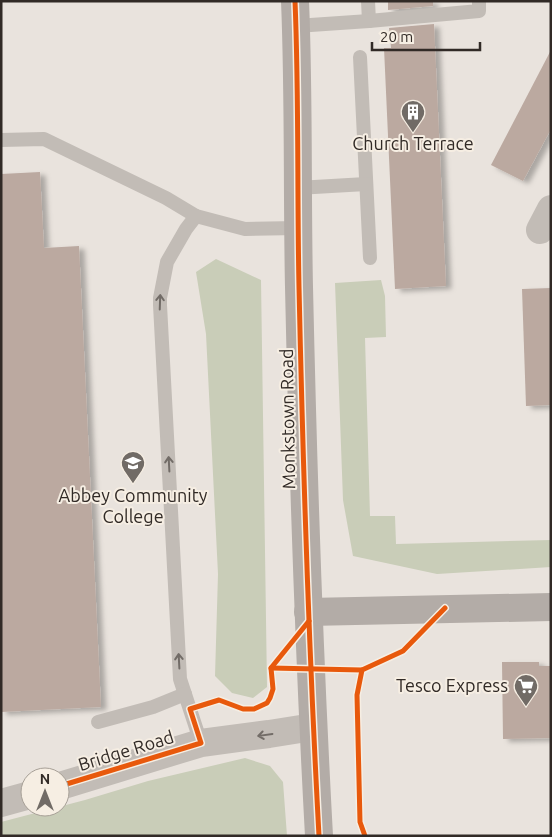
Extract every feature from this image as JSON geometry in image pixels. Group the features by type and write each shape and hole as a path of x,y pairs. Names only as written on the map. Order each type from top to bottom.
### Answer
{"street":[{"name":"Monkstown Road","path":"296,14 298,228 308,612 319,836"},
{"path":"308,612 551,607"},
{"name":"Bridge Road","path":"70,783 201,743 313,727"},
{"path":"1,804 20,798"}],"lane":[{"path":"368,1 369,21"},
{"path":"296,14 369,21 479,11 479,1"},
{"path":"360,57 370,258"},
{"path":"1,140 44,140 166,198 196,216 245,229 298,228"},
{"path":"298,188 366,184"},
{"path":"196,216 186,229 167,262 160,298 180,679 201,743"},
{"path":"98,722 153,707 185,694"}],"green space":[{"path":"216,259 261,280 267,687 253,698 232,693 215,676 218,574 206,334 196,272"},
{"path":"381,280 385,296 386,337 365,338 370,516 395,516 396,544 551,540 551,567 437,574 353,556 343,500 335,283"},
{"path":"245,758 270,766 283,782 287,836 1,836 1,822 20,817 70,817 70,804 148,781"}],"building":[{"path":"388,1 433,1 433,6 388,10"},
{"path":"434,24 446,286 395,289 384,48 391,48 389,28"},
{"path":"551,50 551,129 523,181 491,165"},
{"path":"40,172 44,248 79,246 101,707 1,712 1,174"},
{"path":"551,288 551,405 526,406 522,289"},
{"name":"Tesco Express","path":"502,662 539,662 539,666 551,666 551,738 503,739"}],"cycle path":[{"path":"295,1 302,424 319,836"},
{"path":"365,836 360,822 357,695 362,670 403,651 445,608"},
{"path":"70,783 201,743 190,709 219,700 243,709 254,709 267,703 273,689 271,668 309,621"},
{"path":"271,668 362,670"}],"place":[{"name":"Church Terrace","path":"413,133"},
{"name":"Abbey Community College","path":"133,484"},
{"name":"Tesco Express","path":"526,707"}]}
